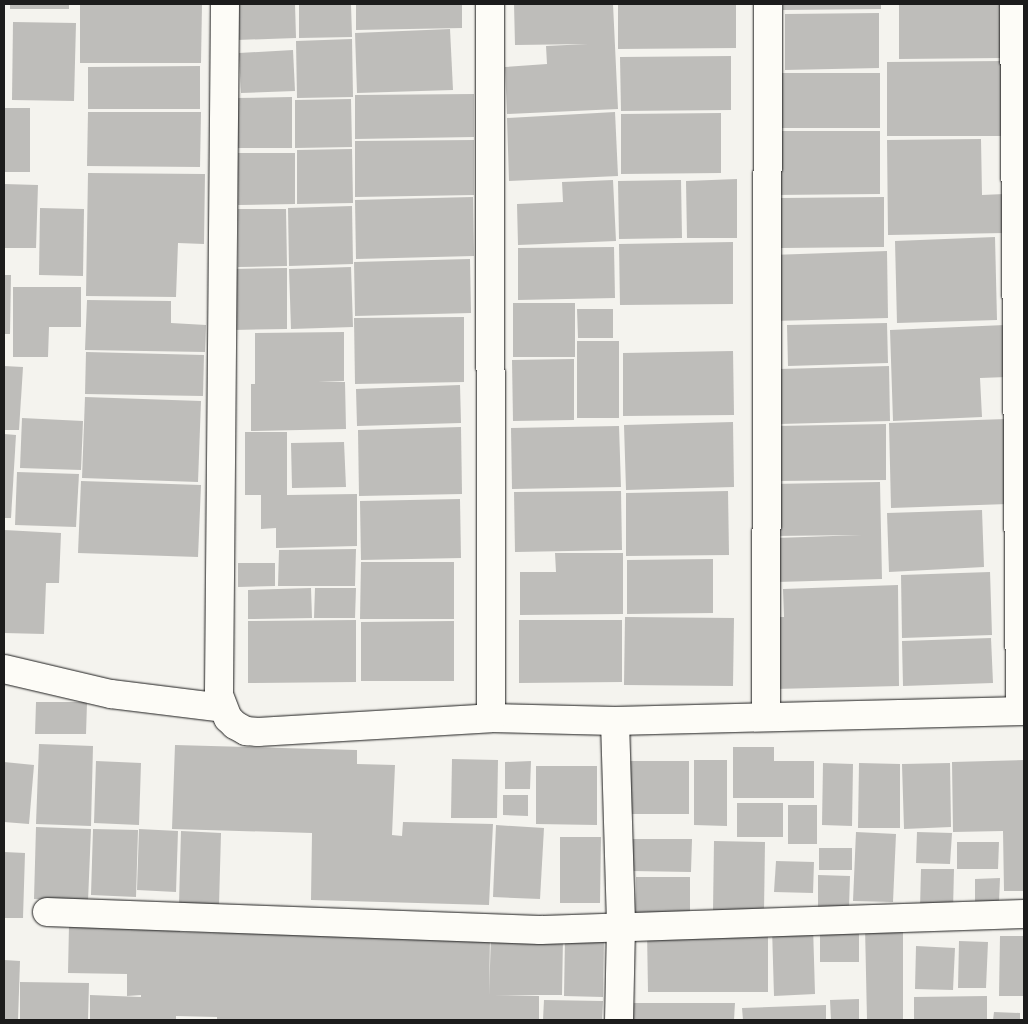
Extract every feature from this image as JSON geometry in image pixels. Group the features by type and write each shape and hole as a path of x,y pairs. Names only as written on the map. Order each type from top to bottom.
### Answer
{"street":[{"path":"225,4 219,695 223,708 235,725 246,731 258,732 491,718 615,721 1022,711 1014,4"},
{"path":"490,4 491,718"},
{"path":"766,716 768,4"},
{"path":"4,669 111,694 223,708"},
{"path":"615,721 621,926 619,1020"},
{"path":"47,912 540,930 1024,914"}],"building":[{"path":"10,4 69,4 69,9 10,9"},
{"path":"80,4 202,4 201,63 80,63"},
{"path":"237,4 295,4 296,38 237,40"},
{"path":"299,4 351,4 352,37 299,38"},
{"path":"356,4 462,4 462,28 356,30"},
{"path":"514,4 613,4 618,109 507,114 505,67 547,64 546,46 588,44 515,45"},
{"path":"618,4 736,4 736,48 618,49"},
{"path":"783,4 881,4 881,9 783,10"},
{"path":"899,4 1001,4 1001,58 899,59"},
{"path":"879,13 879,68 785,70 785,14"},
{"path":"13,22 76,23 74,101 12,100"},
{"path":"450,29 453,90 357,93 355,33"},
{"path":"352,39 353,97 297,98 296,41"},
{"path":"293,50 295,91 241,93 239,53"},
{"path":"731,56 731,110 621,111 620,57"},
{"path":"1003,61 1003,136 887,136 887,62"},
{"path":"200,66 200,109 88,109 88,67"},
{"path":"774,73 880,73 880,128 773,128"},
{"path":"474,94 474,137 355,139 355,95"},
{"path":"292,97 292,148 235,148 235,98"},
{"path":"351,99 352,147 295,148 295,100"},
{"path":"4,108 30,108 30,172 4,172"},
{"path":"88,112 201,112 200,167 87,166"},
{"path":"615,112 618,176 509,181 507,118"},
{"path":"721,113 721,173 621,174 621,114"},
{"path":"774,131 880,131 880,194 773,195"},
{"path":"981,139 982,195 1004,194 1005,233 888,235 887,140"},
{"path":"474,140 474,195 355,197 355,141"},
{"path":"352,149 353,203 297,204 297,150"},
{"path":"238,153 295,153 295,204 238,205"},
{"path":"88,173 205,174 204,244 178,243 176,297 86,296"},
{"path":"737,179 737,238 687,238 686,181"},
{"path":"613,180 616,241 518,245 517,204 563,202 562,182"},
{"path":"681,180 682,238 619,239 618,181"},
{"path":"4,184 38,185 36,248 4,248"},
{"path":"473,197 474,256 356,259 355,200"},
{"path":"884,197 884,247 781,248 781,198"},
{"path":"352,206 353,264 289,266 288,208"},
{"path":"40,208 84,209 83,276 39,275"},
{"path":"238,209 286,209 287,266 238,267"},
{"path":"995,237 997,320 897,323 895,241"},
{"path":"733,242 733,304 620,305 619,244"},
{"path":"614,247 615,298 518,300 518,248"},
{"path":"887,251 888,318 773,321 771,255"},
{"path":"470,259 471,313 355,316 354,262"},
{"path":"351,267 353,327 291,329 289,269"},
{"path":"287,268 287,329 233,330 233,269"},
{"path":"4,275 11,275 10,334 4,334"},
{"path":"13,287 81,287 81,327 49,327 48,357 13,357"},
{"path":"87,300 171,301 171,323 206,325 205,352 85,350"},
{"path":"513,303 575,303 575,357 513,357"},
{"path":"577,309 613,309 613,338 578,338"},
{"path":"464,317 464,382 355,384 354,318"},
{"path":"887,323 888,363 788,366 787,325"},
{"path":"1005,325 1007,377 980,378 982,417 893,421 890,330"},
{"path":"344,332 344,381 318,382 345,382 346,429 251,431 251,384 255,384 255,333"},
{"path":"577,341 619,341 619,418 577,418"},
{"path":"733,351 734,415 623,416 623,353"},
{"path":"86,352 204,355 203,396 85,394"},
{"path":"574,359 574,420 513,421 512,360"},
{"path":"4,366 23,367 19,430 4,430"},
{"path":"889,366 890,421 780,424 779,369"},
{"path":"460,385 461,423 357,426 356,389"},
{"path":"85,397 201,401 198,482 82,478"},
{"path":"22,418 83,421 81,470 20,468"},
{"path":"1006,419 1008,504 891,508 889,423"},
{"path":"733,422 734,487 626,490 624,425"},
{"path":"886,424 886,480 776,481 776,426"},
{"path":"619,426 621,487 512,489 511,428"},
{"path":"461,427 462,494 359,496 358,430"},
{"path":"245,432 287,432 287,495 357,494 357,546 276,548 276,528 261,529 261,495 245,495"},
{"path":"4,434 16,435 11,518 4,518"},
{"path":"344,442 346,487 292,488 291,443"},
{"path":"17,472 79,474 76,527 15,525"},
{"path":"81,481 201,485 198,557 78,553"},
{"path":"880,482 882,579 777,582 776,538 862,535 773,536 772,484"},
{"path":"621,491 622,550 515,552 514,492"},
{"path":"728,491 729,555 626,556 626,493"},
{"path":"460,499 461,558 361,560 360,501"},
{"path":"982,510 984,567 889,572 887,513"},
{"path":"4,530 61,533 59,583 46,583 44,634 4,633"},
{"path":"356,549 355,586 278,586 279,550"},
{"path":"555,553 623,553 623,614 520,615 520,572 556,572"},
{"path":"713,559 713,613 627,614 627,560"},
{"path":"361,562 454,562 454,619 360,619"},
{"path":"238,563 275,563 275,586 238,587"},
{"path":"990,572 992,635 902,638 901,575"},
{"path":"898,585 899,686 774,689 772,617 784,617 783,589"},
{"path":"311,588 312,618 248,619 248,590"},
{"path":"315,588 356,588 355,618 314,618"},
{"path":"625,617 734,618 733,686 624,685"},
{"path":"356,620 356,682 248,683 248,621"},
{"path":"519,620 622,620 622,682 519,683"},
{"path":"454,621 454,681 361,681 361,622"},
{"path":"991,638 993,683 903,686 902,641"},
{"path":"36,702 87,702 86,734 35,734"},
{"path":"39,744 93,746 91,826 36,824"},
{"path":"175,745 357,750 357,764 395,765 392,835 402,836 403,822 493,824 489,905 311,900 312,833 172,829"},
{"path":"733,747 774,747 774,761 814,761 814,798 733,798"},
{"path":"452,759 498,760 497,818 451,818"},
{"path":"694,760 727,760 727,826 694,825"},
{"path":"1024,760 1024,891 1004,891 1003,831 953,832 952,762"},
{"path":"96,761 141,763 139,825 94,823"},
{"path":"531,761 530,789 505,789 505,762"},
{"path":"629,761 689,761 689,814 627,814"},
{"path":"4,762 34,765 29,824 4,822"},
{"path":"823,763 853,764 852,826 822,825"},
{"path":"859,763 900,764 900,828 858,828"},
{"path":"950,763 951,827 904,829 902,764"},
{"path":"536,766 597,766 597,825 536,824"},
{"path":"503,795 528,795 528,816 503,815"},
{"path":"737,803 783,803 783,837 737,837"},
{"path":"788,805 817,805 817,844 788,844"},
{"path":"496,825 544,828 540,899 493,897"},
{"path":"36,827 91,829 88,901 34,899"},
{"path":"93,829 138,830 136,897 91,895"},
{"path":"139,829 178,831 176,892 137,890"},
{"path":"181,831 221,833 219,905 179,904"},
{"path":"856,832 896,834 893,902 853,901"},
{"path":"917,832 952,833 950,864 916,863"},
{"path":"560,837 601,837 600,903 560,903"},
{"path":"632,839 692,839 691,872 632,871"},
{"path":"714,841 765,842 764,911 713,910"},
{"path":"957,842 999,842 998,869 957,869"},
{"path":"819,848 852,848 852,870 819,870"},
{"path":"4,852 25,853 23,918 4,918"},
{"path":"776,861 814,862 813,893 774,892"},
{"path":"921,869 954,869 953,910 920,909"},
{"path":"818,875 850,876 849,907 818,907"},
{"path":"636,877 690,877 690,914 635,914"},
{"path":"1000,878 999,902 975,902 975,879"},
{"path":"69,925 181,927 180,932 490,937 489,995 491,936 563,937 562,995 494,995 539,996 539,1020 217,1020 217,1017 176,1016 176,1020 90,1020 90,995 141,997 141,995 127,996 127,974 68,973"},
{"path":"903,925 903,1020 867,1020 865,926"},
{"path":"813,926 815,994 774,996 772,928"},
{"path":"820,926 859,926 859,962 820,962"},
{"path":"647,930 768,930 768,992 648,992"},
{"path":"1000,936 1024,936 1024,996 999,996"},
{"path":"565,938 604,938 603,997 564,996"},
{"path":"959,941 988,942 986,988 958,988"},
{"path":"916,946 955,948 953,990 915,989"},
{"path":"4,960 20,961 18,1020 4,1020"},
{"path":"20,982 89,983 88,1020 20,1020"},
{"path":"987,996 987,1020 914,1020 914,997"},
{"path":"859,999 859,1020 831,1020 830,1000"},
{"path":"544,1000 603,1001 602,1020 543,1020"},
{"path":"629,1003 735,1003 734,1020 620,1020"},
{"path":"826,1005 826,1020 743,1020 742,1008"},
{"path":"994,1012 1020,1013 1020,1020 993,1020"}]}
